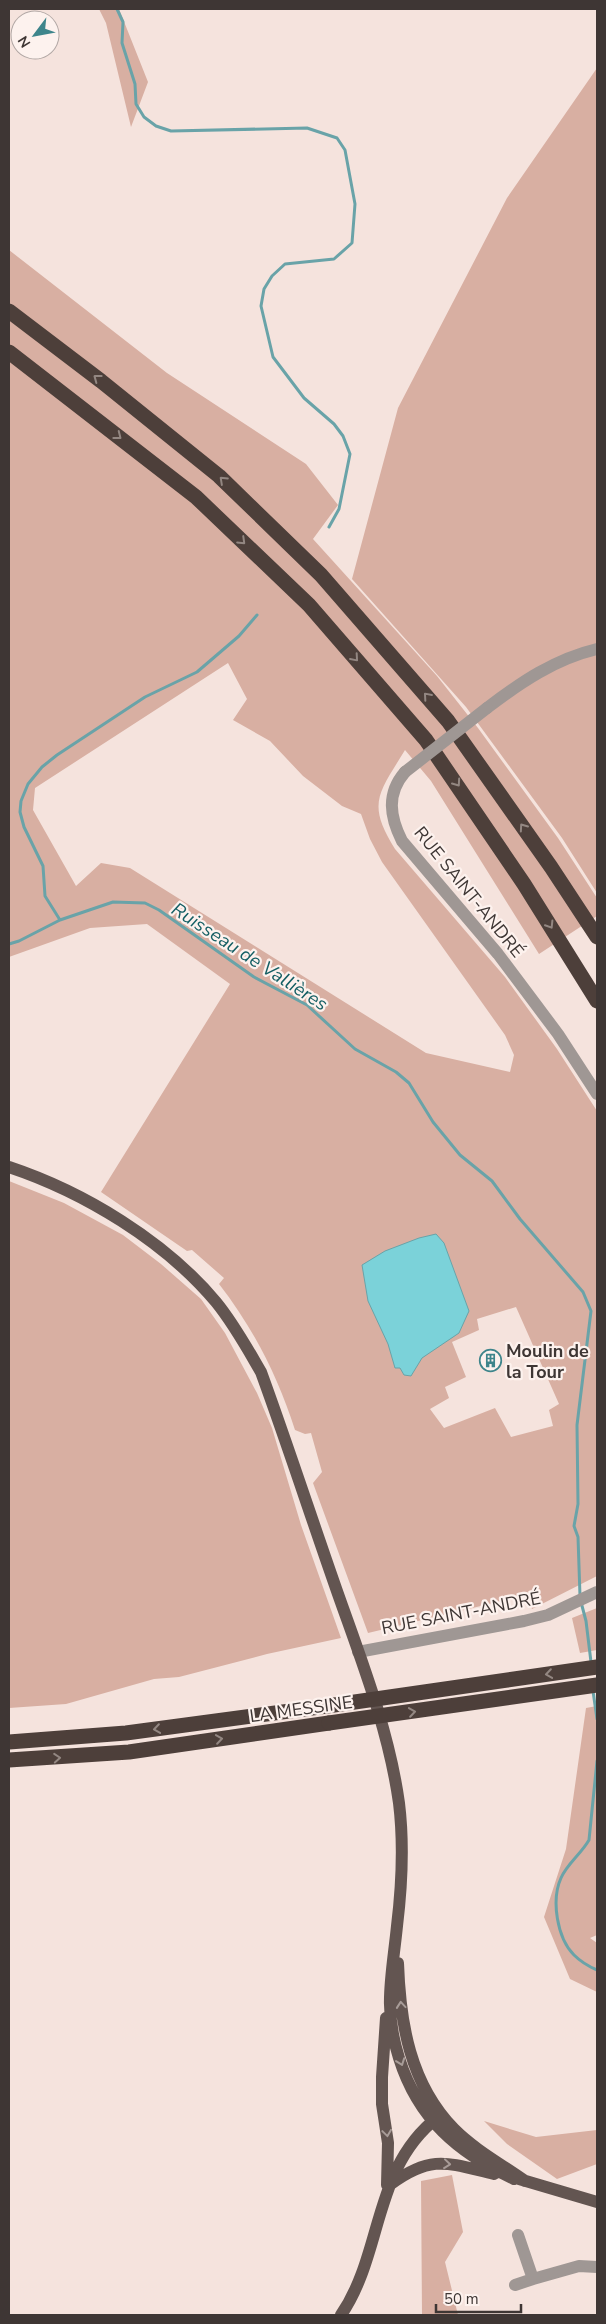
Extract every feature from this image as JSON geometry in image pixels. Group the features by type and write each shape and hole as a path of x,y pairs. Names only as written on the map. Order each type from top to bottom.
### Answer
{"highway":[{"path":"9,311 101,381 219,476 321,575 448,721 551,867 597,938"},
{"path":"9,352 196,497 309,605 426,740 524,884 597,1001"},
{"name":"LA MESSINE","path":"9,1742 126,1733 597,1667"},
{"name":"LA MESSINE","path":"9,1760 129,1752 597,1685"}],"main road":[{"path":"9,1167 64,1189 133,1229 162,1249 197,1280 235,1327 261,1372 358,1652 382,1728 398,1802 402,1848 397,1928 382,2077 382,2104 388,2143 387,2187"},
{"path":"397,1928 400,1996 406,2039 415,2070 437,2118 447,2138 462,2150 520,2180"},
{"path":"389,1997 399,2059 412,2090 437,2118"},
{"path":"341,2315 347,2306 366,2260 387,2187 409,2147 437,2118"},
{"path":"387,2187 416,2167 446,2162 520,2180 597,2202"}],"street":[{"name":"RUE SAINT-ANDRÉ","path":"597,649 544,669 522,681 405,772 398,781 392,800 394,825 402,841 498,954 558,1034 597,1094"},
{"name":"RUE SAINT-ANDRÉ","path":"358,1652 488,1629 548,1615 596,1592"},
{"path":"518,2235 533,2279"},
{"path":"515,2285 579,2266 597,2267"}],"shaded area":[{"path":"99,9 119,9 148,82 131,127 106,23"},
{"path":"597,68 597,893 562,838 466,707 352,579 398,408 507,198"},
{"path":"9,250 167,373 306,464 338,505 313,539 437,676 478,728 558,838 597,898 597,916 539,954 431,781 405,750 388,777 379,798 381,820 386,833 395,849 505,977 557,1049 597,1111 597,1576 532,1609 527,1595 368,1633 313,1483 322,1472 311,1433 305,1434 295,1430 281,1391 264,1354 243,1318 219,1284 224,1278 192,1250 187,1251 101,1192 230,984 147,924 90,928 9,957","holes":["228,663 247,699 233,720 270,741 303,776 342,806 361,814 370,839 382,862 505,1035 514,1055 510,1072 426,1053 130,868 101,863 76,886 33,810 35,788","516,1307 559,1404 549,1410 553,1426 511,1437 495,1408 444,1428 430,1409 449,1398 445,1387 466,1377 452,1342 479,1330 477,1319"]},
{"path":"9,1181 64,1203 123,1235 161,1264 201,1299 225,1333 257,1393 272,1428 301,1525 341,1638 267,1654 179,1677 154,1679 66,1704 9,1708"},
{"path":"597,1608 597,1650 580,1653 572,1618"},
{"path":"597,1706 597,1935 590,1938 597,1943 597,1992 570,1979 544,1917 566,1849 586,1708"},
{"path":"484,2121 536,2137 597,2130 597,2164 557,2179 507,2144"},
{"path":"452,2175 463,2232 445,2262 458,2315 422,2315 421,2181"}],"water":[{"path":"436,1234 444,1243 469,1311 459,1333 422,1358 411,1376 404,1375 400,1368 395,1368 388,1344 368,1301 362,1265 385,1251 419,1238"}],"waterway":[{"name":"Ruisseau de Vallières","path":"117,9 123,22 122,43 135,84 136,104 144,117 156,126 171,131 307,128 337,138 345,150 355,204 352,243 334,259 285,264 272,276 264,289 261,306 273,357 304,398 334,424 343,436 350,454 339,509 329,527"},
{"name":"Ruisseau de Vallières","path":"257,615 239,636 197,672 145,697 57,755 42,767 28,784 21,801 20,812 24,827 43,866 45,896 60,920 113,902 145,903 159,910 254,977 307,1005 355,1049 396,1072 409,1083 433,1122 460,1155 492,1181 520,1219 583,1292 591,1311 577,1425 578,1504 574,1526 578,1537 580,1596"},
{"path":"9,944 19,941 60,920"},
{"name":"Ruisseau de Vallières","path":"581,1602 586,1621 591,1662"},
{"name":"Ruisseau de Vallières","path":"593,1691 597,1719"},
{"name":"Ruisseau de Vallières","path":"597,1761 589,1840 561,1878 556,1897 557,1918 563,1939 568,1948 588,1966 597,1970"}],"place":[{"name":"Moulin de la Tour","path":"490,1361"}]}
